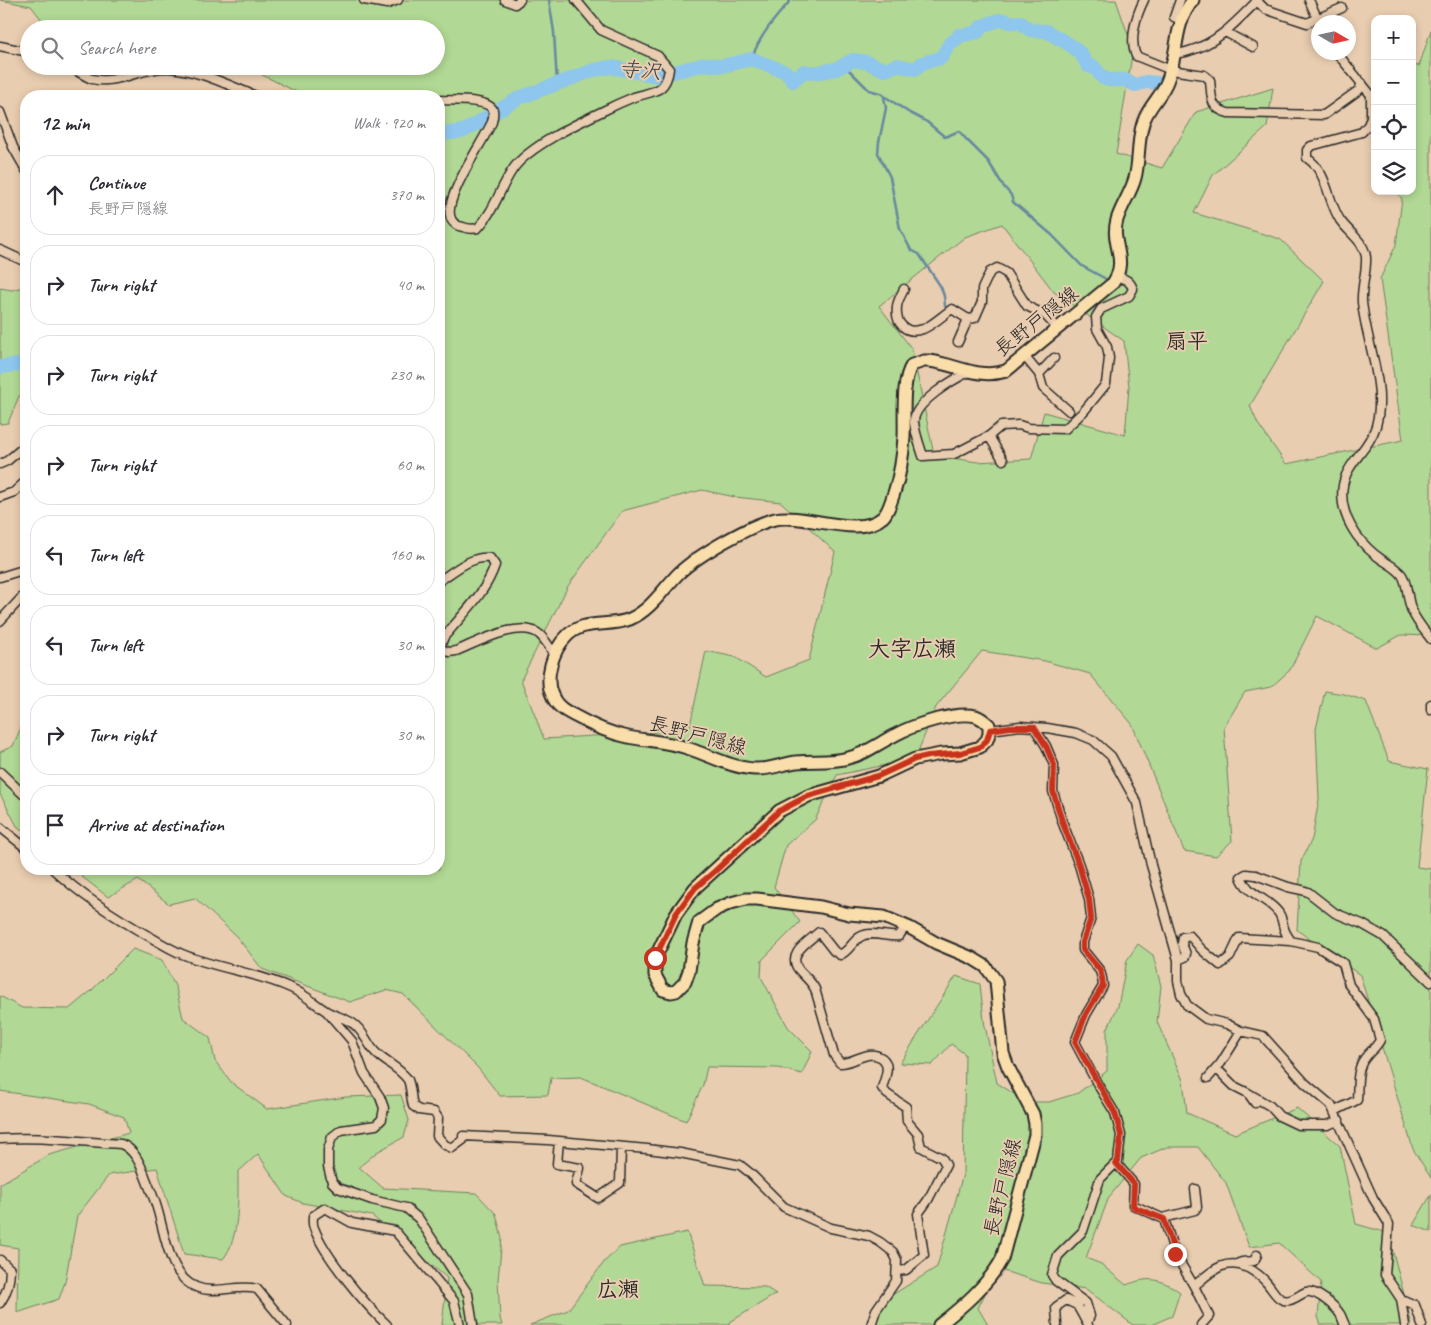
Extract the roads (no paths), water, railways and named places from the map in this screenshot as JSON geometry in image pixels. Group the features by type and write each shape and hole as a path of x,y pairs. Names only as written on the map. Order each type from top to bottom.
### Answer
{"main road":[{"path":"1118,277 1121,260 1117,240 1117,219 1136,177 1144,119 1161,94 1171,70 1181,20 1186,8 1193,0"},
{"name":"長野戸隠線","path":"939,1325 966,1304 996,1269 1002,1259 1035,1135 1033,1114 1008,1067 1003,1053 996,981 985,966 936,943 906,926 884,917 849,914 821,906 792,902 746,899 717,909 699,922 693,943 689,971 685,982 676,991 663,990 655,975 654,966 657,953 676,914 686,899 695,888 779,811 808,796 878,776 915,759 960,753 980,747 987,740 990,730 986,722 976,716 948,718 928,722 900,732 867,751 849,758 831,761 796,762 760,769 744,768 682,747 626,736 597,727 559,707 553,699 548,677 561,643 573,630 587,625 629,619 650,605 678,574 698,558 759,525 791,518 852,526 868,524 879,520 885,514 891,502 901,467 905,401 912,364 929,361 986,375 1001,373 1011,369 1108,288 1118,277"}],"street":[{"path":"364,0 387,4 398,0"},
{"path":"505,0 514,4 520,0"},
{"path":"445,100 474,101 490,106 493,109 494,116 492,122 461,178 452,200 449,214 453,223 459,227 478,228 494,208 513,169 543,143 634,97 659,89 668,78 669,69 658,56 601,30 576,0"},
{"path":"1144,0 1132,40 1136,56 1171,70 1204,75 1210,80 1213,104 1218,110 1228,113 1324,114 1359,90 1362,83"},
{"path":"1180,0 1174,18 1181,20"},
{"path":"1174,51 1179,54 1197,49 1216,39 1257,0 1265,9 1286,17 1307,23 1311,22"},
{"path":"1309,0 1315,15"},
{"path":"1329,15 1342,8"},
{"path":"1225,32 1253,47"},
{"path":"0,46 20,50"},
{"path":"1343,60 1371,95 1372,110 1368,125 1362,132 1310,146 1307,150 1306,158 1313,163 1323,177 1335,212 1351,234 1362,244 1366,257 1362,301 1379,394 1379,408 1376,427 1344,479 1342,489 1344,505 1350,525 1362,543 1379,558 1396,568 1403,576 1411,610 1431,639"},
{"path":"85,75 91,78 112,80 131,75"},
{"path":"202,75 241,90"},
{"path":"0,112 13,147 20,159"},
{"path":"0,250 20,259"},
{"path":"904,288 896,306 897,318 904,328 911,331 924,328 952,309 968,318 975,318 982,302 982,289 990,272 997,268 1006,272 1027,306 1045,315 1058,329"},
{"path":"969,372 949,381 916,412 914,422 923,456 954,454 989,436 1001,426 1019,425 1028,428 1065,429 1084,412 1106,384 1107,346 1097,329 1096,317 1101,309 1129,296 1133,289 1131,282 1118,277"},
{"path":"958,342 968,318"},
{"path":"1025,357 1039,374 1043,388 1069,411"},
{"path":"1039,374 1054,358"},
{"path":"989,436 1003,460"},
{"path":"0,464 7,461 20,450"},
{"path":"0,497 14,492 20,486"},
{"path":"445,577 472,561 483,557 490,558 495,565 492,577 445,636"},
{"path":"0,577 20,571"},
{"path":"0,621 20,599"},
{"path":"445,651 456,651 506,631 526,628 538,632 555,656"},
{"path":"1431,704 1431,710"},
{"path":"990,730 1010,727 1034,727 1076,733 1093,740 1111,756 1137,803 1150,865 1178,960 1178,981 1181,994 1187,1005 1206,1020 1228,1024 1241,1031 1263,1036 1305,1083 1332,1105 1373,1198 1389,1224 1385,1275 1401,1299 1405,1325"},
{"path":"1034,727 1046,746 1054,765 1053,791 1055,799 1089,899 1091,918 1083,942 1083,950 1100,970 1103,986 1086,1014 1075,1042 1115,1113 1121,1135 1118,1161 1100,1179 1083,1232 1058,1256 1052,1275 1056,1281 1086,1304 1090,1316 1088,1324"},
{"path":"0,772 20,791"},
{"path":"0,827 20,843"},
{"path":"1291,941 1283,929 1284,924 1278,912 1256,896 1244,884 1241,877 1246,874 1256,875 1308,892 1335,913 1362,924 1384,936 1431,982"},
{"path":"59,875 74,889 100,907 180,954 207,964 267,979 290,988 305,995 327,1012 352,1041 364,1073 380,1097 384,1108 382,1119 376,1124 341,1130 332,1137 328,1150 328,1168 332,1182 338,1188 372,1200 406,1208 419,1219 468,1294 473,1325"},
{"path":"897,1271 906,1270 924,1255 918,1214 946,1165 942,1158 921,1147 918,1134 906,1121 906,1107 882,1088 887,1066 885,1060 868,1054 847,1064 840,1063 834,1055 815,989 811,981 798,969 794,959 796,952 819,932 834,951 840,955 860,936 867,934 899,936 906,926"},
{"path":"1178,960 1185,957 1186,954 1182,941 1183,937 1190,936 1202,950 1220,965 1230,957 1239,938 1291,941 1318,947 1343,963 1349,985 1374,1019 1380,1040 1376,1047 1365,1057 1360,1066 1357,1100 1335,1110"},
{"path":"327,1012 354,1024 365,1035 368,1044 377,1054 398,1069 408,1081 413,1106 419,1110 434,1112 438,1118 436,1136 445,1145 452,1148 463,1140 463,1136 559,1141 680,1153 740,1165 784,1208 832,1228 869,1236 880,1242 893,1252 897,1260 896,1281 876,1310 871,1325"},
{"path":"1208,1078 1241,1031"},
{"path":"1216,1069 1234,1086 1270,1106 1279,1116 1298,1125 1328,1125 1339,1120"},
{"path":"1248,1093 1255,1102"},
{"path":"0,1139 70,1140 121,1144 129,1147 141,1165 157,1208 169,1252 182,1278 196,1287 206,1290 238,1287 256,1289 287,1325"},
{"path":"559,1141 557,1164 580,1168 576,1184 598,1198 620,1183 622,1147"},
{"path":"1116,1163 1134,1184 1133,1206 1163,1218 1195,1210 1197,1207 1195,1189"},
{"path":"387,1325 372,1311 330,1256 313,1226 312,1216 325,1208 352,1223 395,1231 454,1301 460,1325"},
{"path":"1163,1218 1175,1254 1209,1316 1202,1325"},
{"path":"1237,1264 1254,1261 1257,1255"},
{"path":"0,1260 10,1269 5,1296 0,1303"},
{"path":"1194,1286 1215,1269 1229,1263 1237,1264 1253,1271 1265,1280 1280,1299 1288,1301 1305,1292 1320,1295 1340,1314 1345,1325"},
{"path":"1401,1299 1415,1305 1422,1325"},
{"path":"1057,1325 1056,1307 1066,1300 1077,1306 1088,1324"}],"waterway":[{"path":"549,0 554,32 557,84"},
{"name":"寺沢","path":"752,59 763,35 791,0"},
{"path":"445,134 464,131 519,98 594,70 611,67 658,76 705,64 722,66 752,59 786,72 793,81 804,71 814,73 836,69 853,60 866,62 885,70 897,65 915,69 922,63 941,58 950,43 956,40 959,35 978,32 982,26 1000,20 1012,23 1020,22 1030,30 1046,31 1072,46 1081,54 1088,66 1094,67 1103,78 1125,80 1135,85 1146,82 1158,83"},
{"path":"844,65 869,90 880,93 927,122 945,137 959,131 988,161 1011,195 1013,202 1052,235 1082,266 1106,279"},
{"path":"884,97 886,108 878,153 890,177 900,229 911,250 919,254 941,287 945,306"},
{"name":"寺沢","path":"0,367 20,365"}],"district":[{"name":"扇平","path":"1187,341"},
{"name":"大字広瀬","path":"912,648"},
{"name":"広瀬","path":"618,1289"}]}
